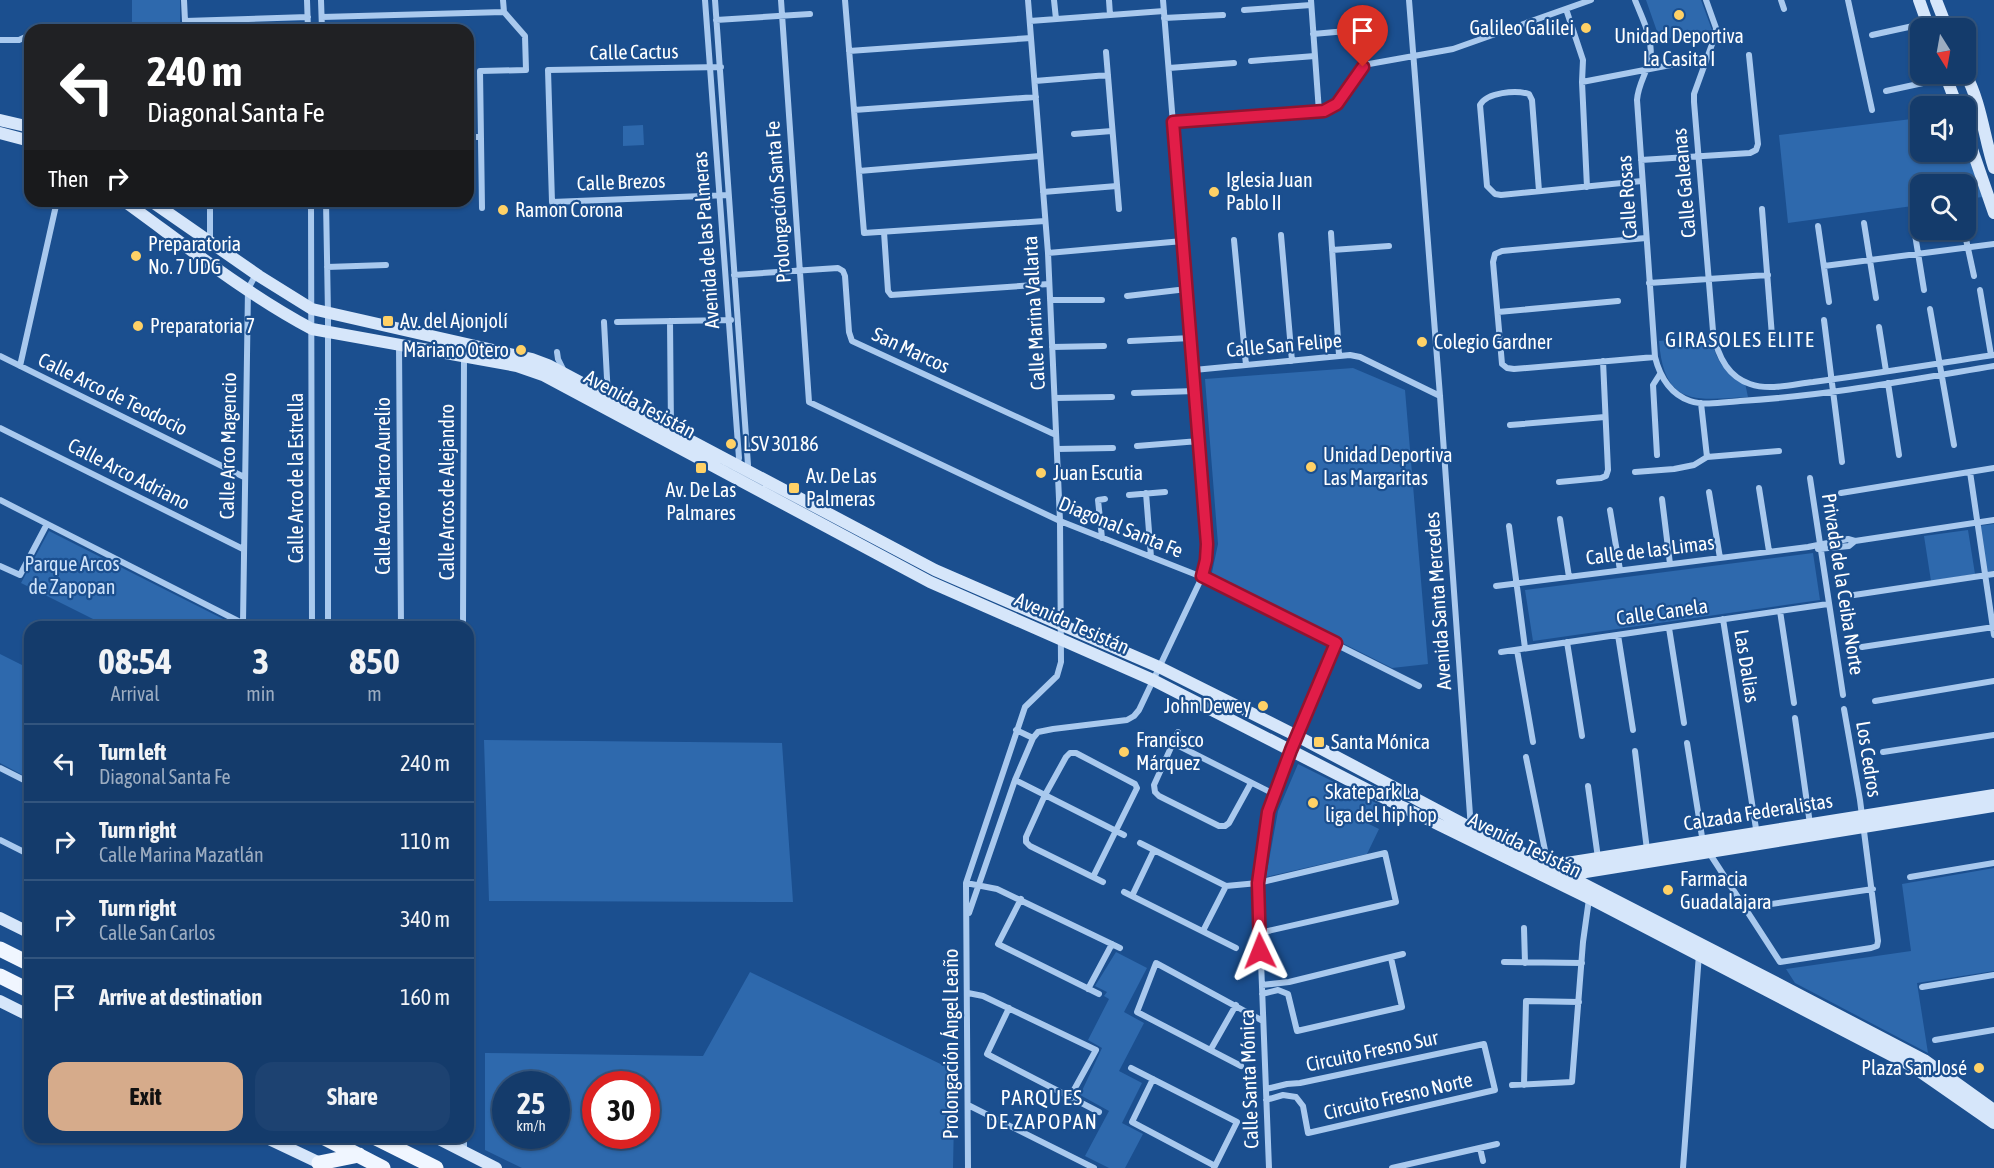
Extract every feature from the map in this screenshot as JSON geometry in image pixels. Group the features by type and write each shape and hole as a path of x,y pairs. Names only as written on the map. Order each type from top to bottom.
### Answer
{"main road":[{"path":"0,949 24,961"},
{"path":"0,976 24,988"},
{"path":"335,1143 384,1168"},
{"path":"386,1143 436,1168"},
{"path":"324,1165 359,1155"}],"street":[{"path":"184,0 184,21 308,17"},
{"path":"308,0 308,24"},
{"path":"321,0 322,24"},
{"path":"482,208 480,71 526,70 525,36 504,12 503,0"},
{"name":"Avenida de las Palmeras","path":"705,0 740,474"},
{"name":"Avenida de las Palmeras","path":"715,0 738,320 740,474"},
{"name":"Prolongación Santa Fe","path":"781,0 809,402"},
{"path":"845,0 864,233 1046,221"},
{"name":"Calle Marina Vallarta","path":"1028,0 1048,253 1060,521 1061,639"},
{"path":"1054,0 1056,19"},
{"path":"1109,0 1110,15"},
{"path":"1016,730 1033,738 1038,732 1053,729 1127,720 1139,710 1202,576 1206,560 1207,544 1194,370 1163,0"},
{"name":"Avenida Santa Mercedes","path":"1409,0 1471,835"},
{"path":"1173,122 1319,112 1337,104 1363,67 1369,64 1453,49 1591,0"},
{"name":"Calle Rosas","path":"1635,0 1651,46 1650,60 1638,91 1637,100 1655,357 1660,374 1674,392 1692,402 1701,403"},
{"name":"Calle Galeanas","path":"1706,0 1716,28 1715,36 1694,94 1708,278 1718,354 1726,366 1742,380 1764,387 1832,380"},
{"path":"1781,0 1784,9"},
{"path":"1848,0 1872,110"},
{"path":"1919,0 1925,18"},
{"path":"1936,0 1943,18"},
{"path":"1244,10 1311,3 1319,112"},
{"path":"1566,9 1583,60 1587,187"},
{"path":"322,17 504,12"},
{"path":"716,20 810,14"},
{"path":"1030,21 1110,15 1223,15"},
{"path":"1313,34 1369,29"},
{"path":"1872,35 1910,29"},
{"path":"0,40 24,38"},
{"path":"849,51 1031,38"},
{"path":"1106,51 1119,209"},
{"path":"1641,160 1750,153 1755,150 1758,144 1749,55"},
{"path":"1251,61 1315,56"},
{"path":"1582,82 1707,58"},
{"path":"1169,68 1234,63"},
{"name":"Calle Cactus","path":"552,202 548,70 721,67"},
{"path":"1035,81 1108,75"},
{"path":"1886,91 1914,84"},
{"path":"1970,84 1994,168"},
{"path":"1539,191 1532,100 1529,94 1523,92 1490,95 1483,99 1480,105 1488,186 1495,194 1539,191 1587,187 1642,181"},
{"path":"854,110 1036,97"},
{"path":"0,120 24,126"},
{"path":"1074,134 1112,131"},
{"path":"0,133 24,139"},
{"path":"474,137 481,137"},
{"path":"1976,155 1989,186 1994,213"},
{"path":"859,171 1040,156"},
{"path":"1043,192 1117,186"},
{"name":"Calle Brezos","path":"552,202 728,195"},
{"path":"20,366 56,207"},
{"name":"Avenida Tesistán","path":"132,207 248,289 291,318 312,329 517,366 543,375 935,570 1159,667 1297,736 1528,869"},
{"name":"Avenida Tesistán","path":"160,207 259,276 312,309 532,358 672,431 740,474 930,582 1153,680 1291,750 1548,872 1589,898 1700,950"},
{"path":"210,207 210,241"},
{"name":"Calle Arco de la Estrella","path":"311,207 312,621"},
{"name":"Calle Arco de la Estrella","path":"326,207 328,621"},
{"path":"1762,209 1772,336"},
{"path":"1864,223 1876,298"},
{"path":"1818,226 1829,302"},
{"path":"884,232 888,291 891,295 1049,284"},
{"path":"1331,233 1339,355"},
{"path":"1281,234 1292,361"},
{"path":"1646,238 1502,251 1495,254 1493,262 1502,364 1507,368 1655,357"},
{"path":"1234,240 1246,365"},
{"path":"1916,240 1924,290"},
{"path":"1966,240 1974,276"},
{"path":"1048,253 1183,241"},
{"path":"1824,266 1994,244"},
{"path":"1332,250 1389,246"},
{"path":"327,267 386,265"},
{"name":"San Marcos","path":"734,275 838,268 843,271 849,332 852,341 1056,435"},
{"path":"1649,283 1767,275"},
{"path":"248,289 254,278 259,276"},
{"name":"Calle Arco Magencio","path":"243,621 248,289"},
{"path":"1127,296 1187,290"},
{"path":"1832,380 1992,355 1980,290"},
{"path":"1050,300 1102,300"},
{"path":"1498,312 1618,301"},
{"path":"1930,309 1954,445"},
{"path":"617,322 738,320"},
{"path":"1824,320 1842,462"},
{"path":"670,321 672,431"},
{"path":"604,322 608,398"},
{"path":"1878,327 1886,371"},
{"path":"1130,341 1191,338"},
{"name":"Calle Arco Marco Aurelio","path":"399,345 401,621"},
{"path":"1052,347 1104,345"},
{"path":"557,352 566,375"},
{"name":"Calle San Felipe","path":"1194,370 1339,355 1360,357 1440,396"},
{"name":"Calle Arco de Teodocio","path":"0,356 244,477"},
{"name":"Calle Arcos de Alejandro","path":"463,621 464,356"},
{"path":"1559,482 1606,476 1608,470 1603,361"},
{"path":"1707,457 1701,403 1833,391 1994,366"},
{"path":"1657,454 1653,385 1660,374"},
{"path":"1888,383 1899,455"},
{"path":"1134,393 1195,392"},
{"path":"1055,398 1112,397"},
{"name":"Diagonal Santa Fe","path":"809,402 1060,521 1202,576 1419,686"},
{"path":"1510,425 1605,417"},
{"name":"Calle Arco Adriano","path":"0,428 243,549"},
{"path":"1137,446 1199,441"},
{"path":"1057,449 1113,448"},
{"path":"1635,472 1684,467 1707,457 1779,451"},
{"path":"1841,493 1994,468"},
{"path":"1970,472 1994,635"},
{"name":"Privada de la Ceiba Norte","path":"1810,478 1843,694"},
{"path":"1759,488 1769,551"},
{"path":"1129,495 1165,492"},
{"path":"1710,492 1720,558"},
{"path":"1146,493 1151,557"},
{"path":"1102,538 1098,500 1105,499"},
{"path":"1662,499 1670,564"},
{"path":"0,500 239,621"},
{"path":"1610,510 1620,570"},
{"path":"1560,519 1569,577"},
{"name":"Calle de las Limas","path":"1496,586 1769,551 1849,546 1855,541 1994,520"},
{"path":"0,566 20,575 47,524"},
{"path":"1509,526 1525,648"},
{"path":"1854,595 1994,574"},
{"name":"Calle Canela","path":"1502,652 1828,604"},
{"path":"1780,611 1794,703"},
{"name":"Las Dalias","path":"1723,620 1757,838"},
{"path":"1669,628 1684,723"},
{"path":"1862,647 1993,628"},
{"path":"1618,635 1633,730"},
{"name":"Prolongación Ángel Leaño","path":"968,1168 966,883 1025,707 1057,676 1061,662 1061,639"},
{"path":"1567,642 1582,736"},
{"name":"Calle Santa Mónica","path":"1269,1168 1258,883 1268,812 1291,750 1336,643"},
{"path":"1517,650 1533,742"},
{"path":"1875,701 1994,681"},
{"name":"Los Cedros","path":"1744,908 1776,958 1783,963 1877,946 1873,890 1844,709"},
{"path":"1795,718 1810,824"},
{"path":"1178,732 1154,785 1155,792 1159,796 1219,826 1225,826 1229,823 1251,783"},
{"path":"1882,752 1994,735"},
{"name":"Prolongación Ángel Leaño","path":"967,920 1015,780 1033,738"},
{"path":"1173,743 1274,794"},
{"path":"1686,743 1701,841 1744,908 1873,890"},
{"path":"1635,751 1647,849"},
{"path":"1094,877 1137,788 1135,784 1076,753 1070,753 1065,757 1045,795 1026,837 1026,842 1102,882"},
{"path":"1526,757 1548,872"},
{"path":"0,768 24,780"},
{"path":"1015,780 1124,835"},
{"path":"1588,786 1598,858"},
{"name":"Calzada Federalistas","path":"1528,869 1548,872 1598,858 1647,849 1701,841 1757,838 1863,821 1994,795"},
{"name":"Calzada Federalistas","path":"1567,875 1709,852 1810,824 1863,821 1994,806"},
{"path":"0,840 24,852"},
{"path":"1140,843 1226,886 1258,883 1385,853 1396,902 1259,933"},
{"path":"1132,896 1154,850"},
{"path":"1910,877 1994,863"},
{"name":"Avenida Tesistán","path":"1548,872 1567,875 1700,950 1835,1020 1924,1060 1994,1110"},
{"path":"966,883 997,888 1120,948"},
{"path":"1203,931 1226,886"},
{"path":"1124,892 1236,948"},
{"path":"1512,1086 1572,1082 1589,898"},
{"path":"1021,899 998,944 1099,994"},
{"path":"0,918 24,930"},
{"path":"1524,928 1525,963"},
{"path":"1089,989 1112,944"},
{"path":"1683,1168 1700,950"},
{"path":"1262,985 1289,982 1403,954"},
{"path":"1262,994 1278,990 1288,994 1297,1031 1402,1007 1391,958"},
{"path":"1504,962 1582,963"},
{"path":"1241,1066 1137,1012 1156,963 1263,1020"},
{"path":"1922,987 1994,975"},
{"path":"968,993 983,996 1096,1050 1070,1097"},
{"path":"0,1001 24,1013"},
{"path":"1524,1085 1526,1001 1579,1002"},
{"path":"1211,1049 1236,1005"},
{"path":"1009,1008 987,1054 1100,1112"},
{"name":"Avenida Tesistán","path":"1835,1020 1912,1066 1994,1123"},
{"path":"1935,1040 1994,1030"},
{"name":"Circuito Fresno Sur","path":"1266,1089 1484,1044 1495,1090"},
{"path":"1131,1068 1153,1079 1237,1122 1214,1167 1132,1122 1153,1079"},
{"name":"Circuito Fresno Norte","path":"1266,1100 1283,1095 1296,1097 1303,1106 1308,1133 1495,1090"},
{"path":"968,1105 1094,1168"},
{"path":"278,1143 324,1165"},
{"path":"447,1143 496,1168"},
{"path":"464,1143 464,1152"},
{"path":"1392,1168 1497,1144"},
{"path":"1480,1148 1483,1161"}],"green space":[{"path":"132,0 180,0 180,24 132,24"},
{"name":"Unidad Deportiva La Casita I","path":"1646,0 1701,0 1712,30 1660,40"},
{"path":"1910,119 1910,162 1970,162 1975,174 1910,174 1910,206 1788,223 1779,135"},
{"path":"643,125 644,145 623,146 623,126"},
{"path":"1976,178 1983,197 1976,198"},
{"path":"1711,336 1718,359 1731,374 1745,383 1748,397 1712,399 1685,395 1675,389 1668,378 1662,362 1659,341"},
{"name":"Unidad Deportiva Las Margaritas","path":"1353,368 1405,390 1428,664 1392,668 1211,577 1218,544 1205,379"},
{"path":"1994,524 1994,571 1987,572 1979,526"},
{"path":"1968,530 1975,574 1931,581 1924,536"},
{"name":"Parque Arcos de Zapopan","path":"49,531 227,621 141,621 137,619 136,621 94,621 21,583"},
{"path":"1813,553 1820,600 1533,641 1525,590"},
{"path":"0,654 24,666 24,776 0,763"},
{"path":"484,740 782,743 793,902 489,901"},
{"path":"1298,764 1378,804 1369,824 1379,829 1367,854 1266,877 1278,811"},
{"path":"1994,868 1994,971 1917,983 1928,1053 1795,983 1786,969 1911,951 1902,884"},
{"path":"1116,952 1147,968 1124,1012 1144,1023 1119,1071 1142,1083 1122,1123 1143,1134 1125,1168 1109,1168 1085,1156 1109,1111 1080,1095 1102,1048 1088,1040 1109,999 1104,996 1107,992 1095,986"},
{"path":"750,972 955,1071 953,1168 522,1168 485,1150 485,1053 703,1056"}],"place":[{"name":"Unidad Deportiva La Casita I","path":"1679,15"},
{"name":"Galileo Galilei","path":"1586,28"},
{"name":"Iglesia Juan Pablo II","path":"1214,192"},
{"name":"Ramon Corona","path":"503,210"},
{"name":"Preparatoria No. 7 UDG","path":"136,256"},
{"name":"Av. del Ajonjolí","path":"388,321"},
{"name":"Preparatoria 7","path":"138,326"},
{"name":"Colegio Gardner","path":"1422,342"},
{"name":"Mariano Otero","path":"521,350"},
{"name":"LSV 30186","path":"731,444"},
{"name":"Unidad Deportiva Las Margaritas","path":"1311,467"},
{"name":"Av. De Las Palmares","path":"701,468"},
{"name":"Juan Escutia","path":"1041,473"},
{"name":"Av. De Las Palmeras","path":"794,488"},
{"name":"John Dewey","path":"1263,706"},
{"name":"Santa Mónica","path":"1319,742"},
{"name":"Francisco Márquez","path":"1124,752"},
{"name":"Skatepark La liga del hip hop","path":"1313,803"},
{"name":"Farmacia Guadalajara","path":"1668,890"},
{"name":"Plaza San José","path":"1979,1068"}],"district":[{"name":"GIRASOLES ELITE","path":"1740,340"},
{"name":"PARQUES DE ZAPOPAN","path":"1042,1110"}],"route":[{"path":"1260,951 1258,883 1268,812 1291,750 1336,643 1202,576 1207,544 1173,122 1324,111 1337,104 1363,67"}]}
